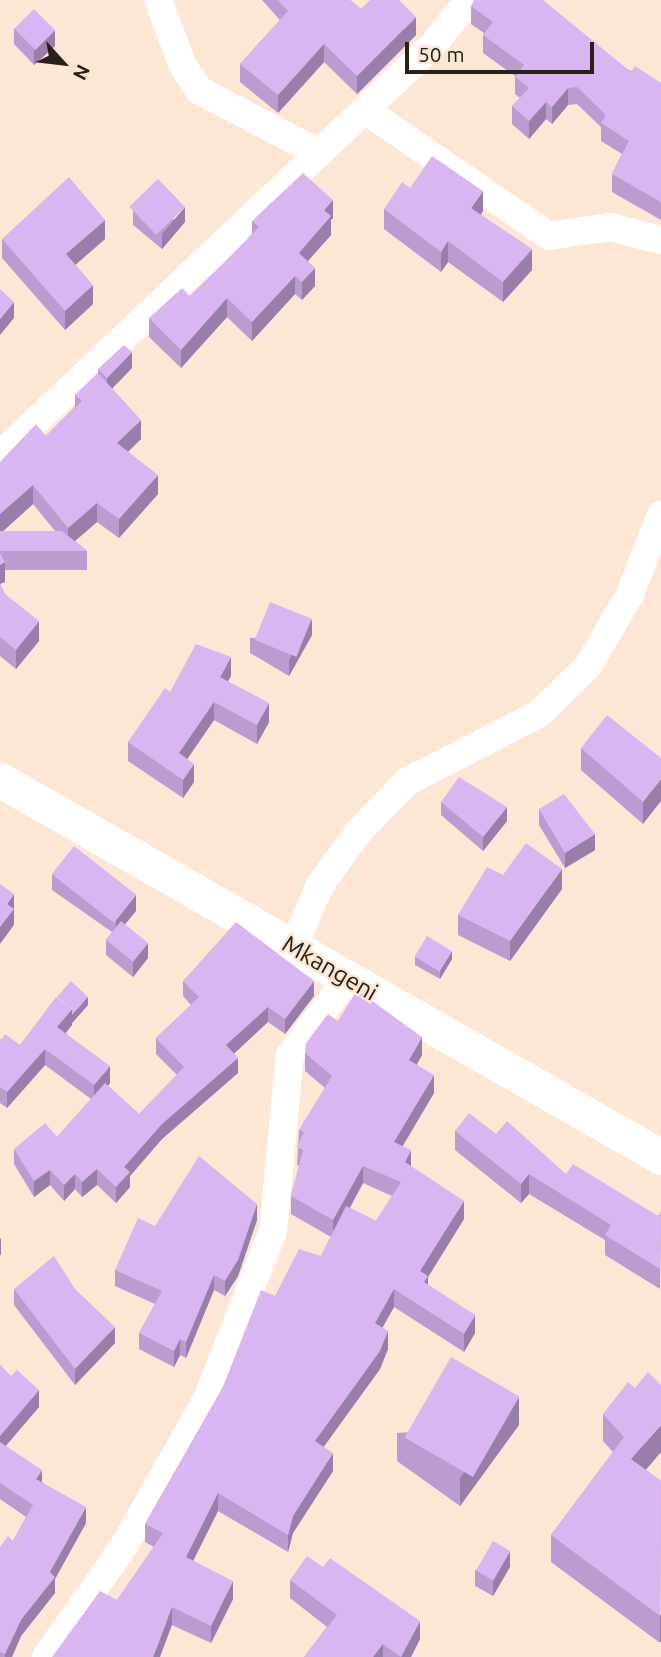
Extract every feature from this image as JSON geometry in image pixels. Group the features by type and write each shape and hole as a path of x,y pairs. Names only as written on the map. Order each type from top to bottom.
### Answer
{"street":[{"path":"158,0 183,66 200,91 319,153"},
{"path":"0,455 432,46 469,0"},
{"path":"365,110 549,236 610,227 661,240"},
{"path":"293,947 320,885 359,831 408,781 539,714 588,666 630,594 661,515"},
{"name":"Mkangeni","path":"0,780 661,1157"},
{"path":"46,1657 125,1544 206,1399 273,1231 290,1055 348,978"}],"building":[{"path":"278,0 350,0 361,9 370,0 399,0 416,17 357,76 324,44 278,95 240,64 288,11"},
{"path":"474,0 543,0 631,72 635,66 661,83 661,202 612,174 629,141 601,123 606,115 577,87 568,88 552,107 546,102 529,121 512,106 529,88 515,77 524,65 483,35 493,22 471,6"},
{"path":"34,9 55,30 35,50 14,29"},
{"path":"432,156 483,191 471,208 532,249 503,282 448,241 441,252 384,209 402,182 410,188"},
{"path":"303,173 333,200 324,210 331,216 299,253 315,268 302,282 295,276 252,322 227,298 181,350 149,318 182,288 190,296 259,227 252,221"},
{"path":"69,177 105,220 66,254 93,285 65,311 2,239"},
{"path":"158,179 185,207 156,235 129,207"},
{"path":"0,289 14,302 0,319"},
{"path":"124,345 132,352 107,378 98,369"},
{"path":"98,373 141,420 117,443 158,475 119,519 97,503 68,528 33,485 0,514 0,462 36,424 46,436 82,401 75,395"},
{"path":"0,531 62,531 87,551 0,551"},
{"path":"0,583 5,594 39,621 16,650 0,637"},
{"path":"270,602 312,619 296,657 255,640"},
{"path":"196,644 231,657 220,677 269,703 257,725 214,702 179,753 194,764 183,780 128,742 165,688 170,692"},
{"path":"607,715 661,758 661,779 643,802 581,748"},
{"path":"459,777 507,807 483,837 441,802"},
{"path":"564,794 595,834 565,853 539,809"},
{"path":"526,843 562,869 510,941 458,915 487,867 503,875"},
{"path":"74,846 136,895 114,923 52,874"},
{"path":"0,884 14,894 7,904 14,909 0,927"},
{"path":"121,921 148,943 133,962 106,940"},
{"path":"236,922 314,981 285,1019 268,1007 226,1045 238,1058 162,1124 124,1167 130,1172 116,1187 97,1169 82,1182 75,1174 64,1185 50,1170 34,1181 14,1149 45,1123 57,1137 105,1083 139,1114 184,1067 156,1038 199,997 183,981"},
{"path":"427,936 452,951 439,972 415,957"},
{"path":"71,981 88,997 72,1015 72,1009 57,997"},
{"path":"357,990 422,1037 409,1060 434,1075 394,1142 411,1150 405,1162 464,1201 420,1271 428,1276 424,1282 475,1315 464,1334 394,1289 375,1323 388,1331 380,1351 315,1441 333,1453 293,1516 288,1535 218,1493 186,1557 233,1581 211,1626 172,1607 153,1657 52,1657 100,1591 117,1600 163,1533 145,1524 222,1389 261,1290 275,1296 299,1249 321,1256 346,1206 376,1221 401,1182 363,1166 333,1220 291,1196 303,1150 297,1147 304,1132 299,1130 332,1076 305,1053 306,1043 328,1014 338,1021"},
{"path":"56,997 72,1009 57,1027 110,1066 94,1085 45,1049 7,1092 0,1087 0,1039 5,1034 20,1045"},
{"path":"469,1113 496,1134 507,1121 566,1174 573,1164 658,1216 661,1212 660,1269 605,1235 611,1225 529,1174 521,1184 455,1131"},
{"path":"199,1156 257,1204 238,1260 225,1281 214,1275 186,1342 180,1339 174,1351 139,1333 162,1291 115,1270 138,1218 155,1226"},
{"path":"54,1256 75,1289 115,1327 75,1369 14,1289"},
{"path":"451,1357 519,1396 473,1477 404,1438"},
{"path":"0,1365 11,1376 17,1370 39,1390 0,1436"},
{"path":"648,1372 661,1385 661,1425 631,1459 661,1481 660,1616 551,1535 624,1437 603,1414 628,1382 635,1388"},
{"path":"0,1442 42,1470 36,1479 86,1507 50,1572 55,1577 21,1620 5,1654 0,1652 0,1547 8,1536 13,1541 33,1505 0,1483"},
{"path":"493,1541 510,1551 493,1580 476,1570"},
{"path":"307,1556 323,1567 330,1558 420,1621 401,1657 383,1644 373,1657 304,1657 337,1615 290,1580"}]}
